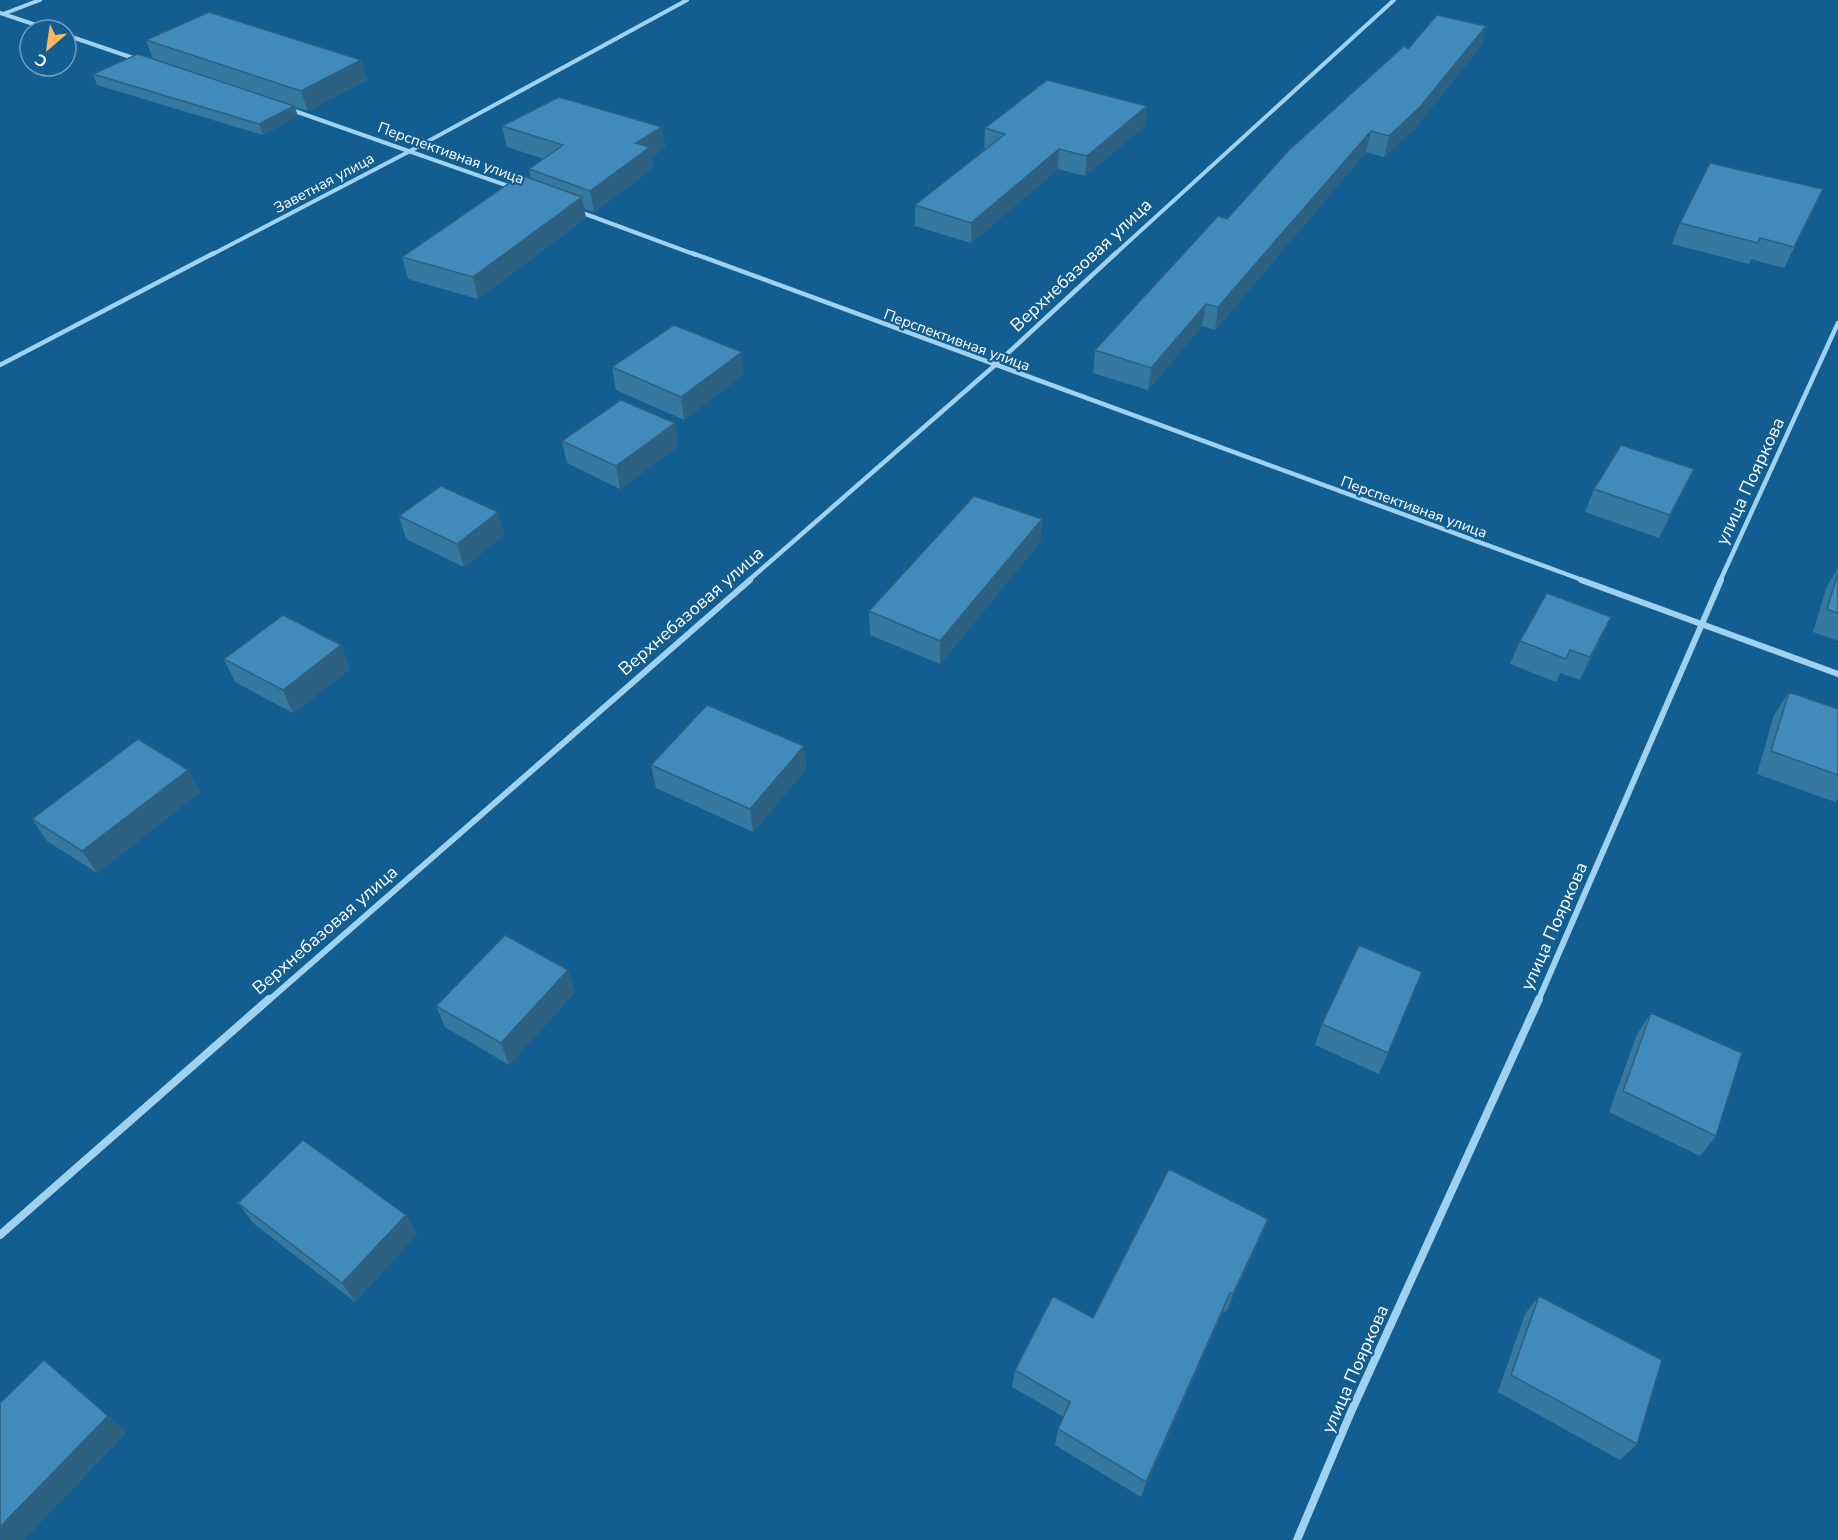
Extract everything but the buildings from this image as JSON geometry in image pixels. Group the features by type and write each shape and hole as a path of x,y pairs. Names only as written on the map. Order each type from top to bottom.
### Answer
{"street":[{"path":"1,14 40,0"},
{"name":"Заветная улица","path":"0,365 412,150 687,0"},
{"name":"Верхнебазовая улица","path":"0,1234 994,366 1241,137 1394,0"},
{"path":"1,14 18,19"},
{"path":"78,39 144,61"},
{"name":"Перспективная улица","path":"278,106 412,150 513,188"},
{"name":"Перспективная улица","path":"569,208 994,366 1838,674"},
{"name":"улица Пояркова","path":"1297,1540 1352,1412 1557,959 1700,625 1838,323"}]}
